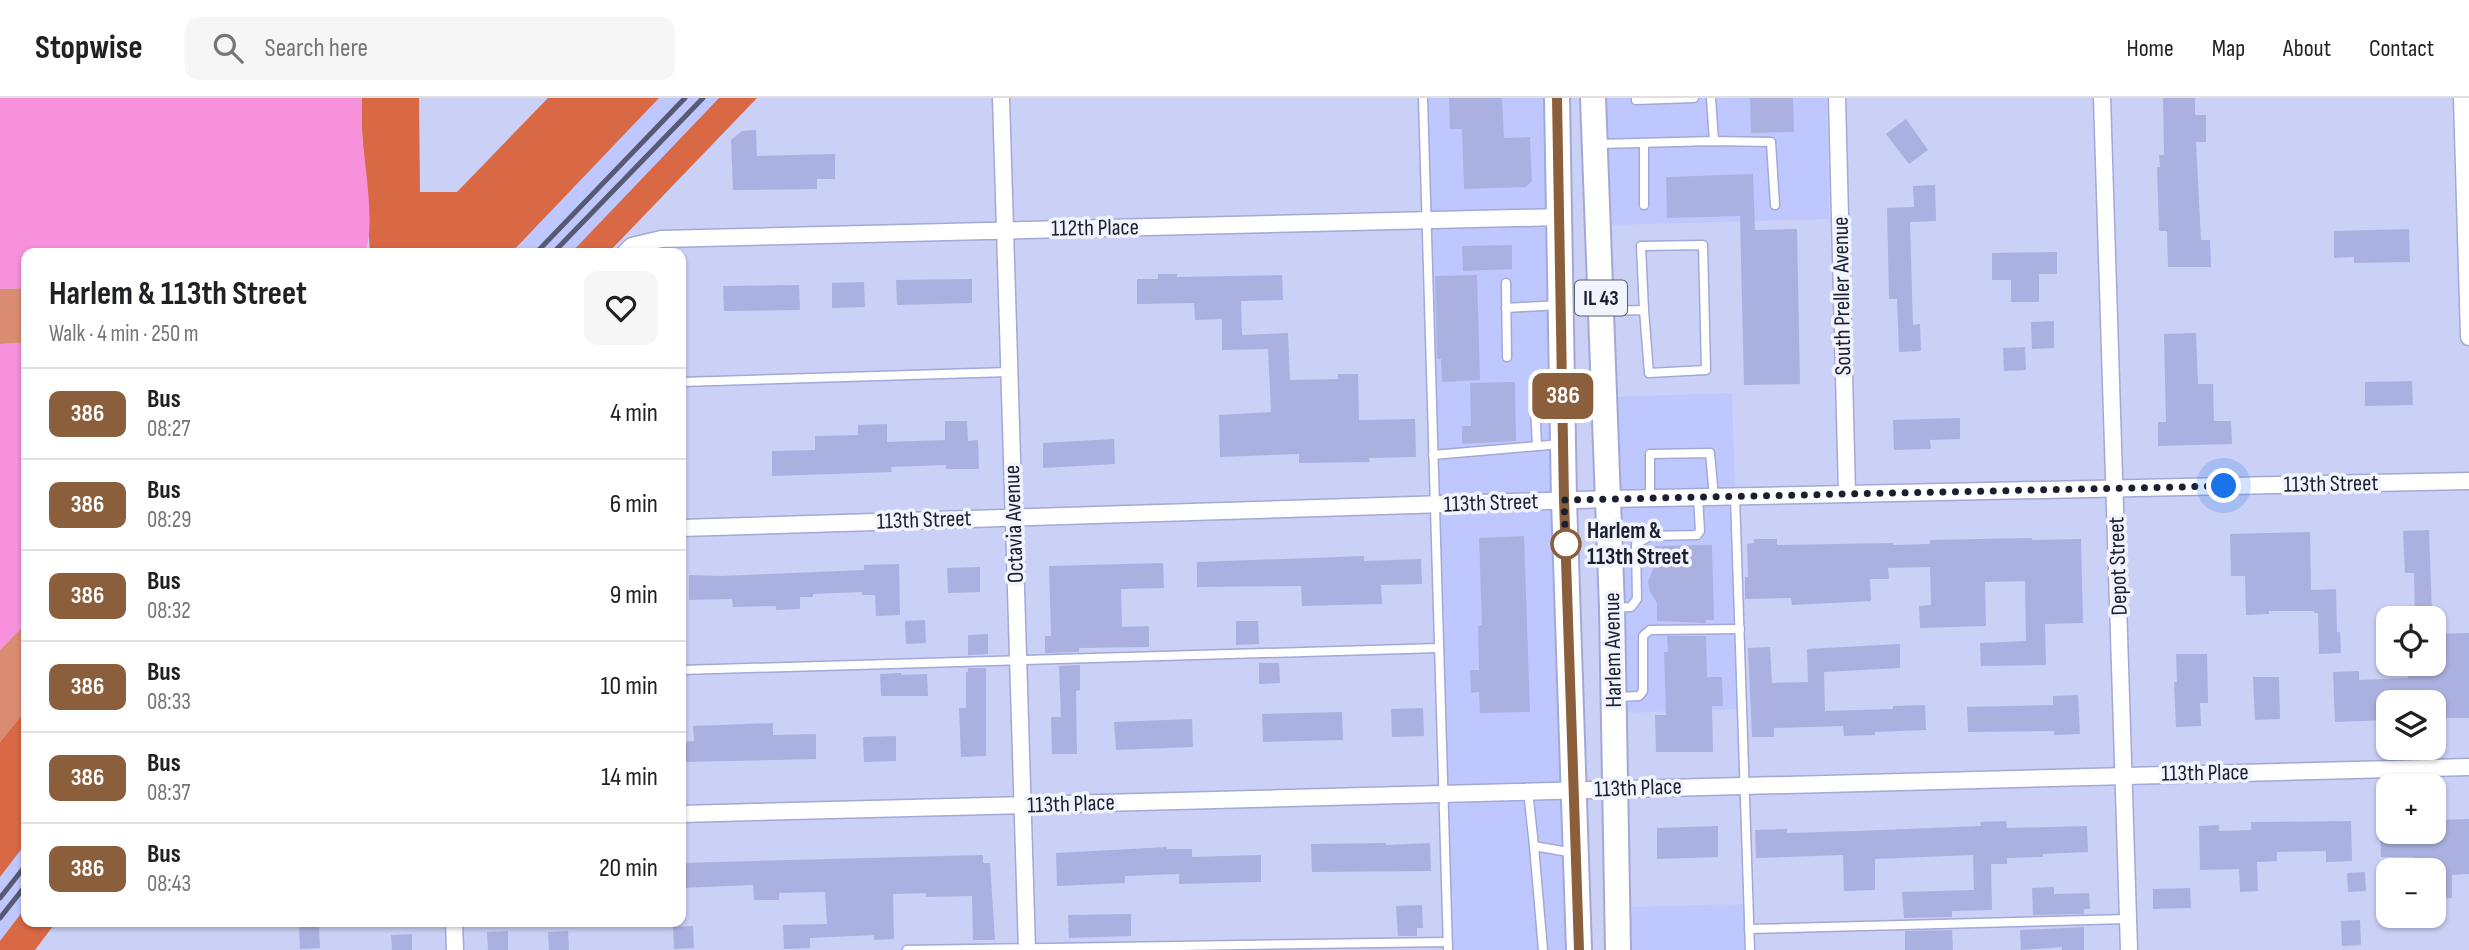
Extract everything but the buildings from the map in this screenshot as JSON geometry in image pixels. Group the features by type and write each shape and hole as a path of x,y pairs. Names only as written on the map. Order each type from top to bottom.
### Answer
{"main road":[{"name":"Harlem Avenue","path":"1557,98 1564,500 1579,950"},
{"name":"Harlem Avenue","path":"1593,98 1609,499 1618,950"}],"street":[{"name":"Octavia Avenue","path":"1001,98 1027,949"},
{"name":"South Preller Avenue","path":"1837,98 1847,494"},
{"name":"Depot Street","path":"2102,98 2129,950"},
{"path":"2462,98 2469,337"},
{"name":"112th Place","path":"634,248 661,239 1560,217"},
{"name":"113th Street","path":"686,528 1564,500 2469,481"},
{"name":"113th Place","path":"686,814 2469,767"},
{"path":"454,927 455,950"}],"lane":[{"path":"907,950 1448,946 1423,98"},
{"path":"1636,98 1694,98"},
{"path":"1710,98 1714,141"},
{"path":"1595,144 1770,142 1774,205"},
{"path":"1644,143 1644,205"},
{"path":"1703,245 1706,370 1649,373 1643,310 1641,246 1703,245"},
{"path":"1506,283 1507,357"},
{"path":"1506,308 1562,305"},
{"path":"1602,311 1643,310"},
{"path":"686,382 1009,372"},
{"path":"1537,446 1534,384 1563,377"},
{"path":"1433,455 1563,444"},
{"path":"1612,608 1631,607 1637,598 1636,544 1650,536 1697,534 1700,531 1710,453 1650,454 1650,498"},
{"path":"1735,496 1750,950"},
{"path":"1614,697 1639,696 1643,691 1643,635 1650,630 1740,629"},
{"path":"686,670 1439,648"},
{"path":"1528,791 1543,950"},
{"path":"1534,846 1576,854"},
{"path":"1749,929 2128,919"}],"shaded area":[{"path":"0,98 362,98 362,131 370,214 366,248 21,248 21,288 0,289"},
{"path":"362,98 419,98 420,192 457,192 548,98 659,98 516,248 370,248"},
{"path":"659,98 719,98 576,248 516,248"},
{"path":"719,98 757,98 613,248 576,248"},
{"path":"1423,98 1544,98 1570,950 1448,950"},
{"path":"1604,98 1827,98 1829,219 1609,225"},
{"path":"21,288 21,343 0,344 0,289"},
{"path":"21,343 21,628 0,650 0,344"},
{"path":"1732,393 1742,709 1619,713 1613,397"},
{"path":"21,628 21,716 0,742 0,650"},
{"path":"21,716 21,850 0,877 0,742"},
{"path":"21,850 21,914 0,941 0,877"},
{"path":"1748,904 1750,950 1629,950 1628,907"},
{"path":"21,914 21,927 52,927 35,950 0,950 0,941"}],"railway":[{"path":"541,248 685,98"},
{"path":"558,248 703,98"},
{"path":"0,898 21,871"},
{"path":"0,918 21,891"}],"bus line":[{"name":"386","path":"1557,98 1564,500 1579,950"}],"place":[{"name":"Harlem & 113th Street","path":"1566,544"}],"route":[{"path":"1566,544 1566,553 1564,500 2224,486"}]}
